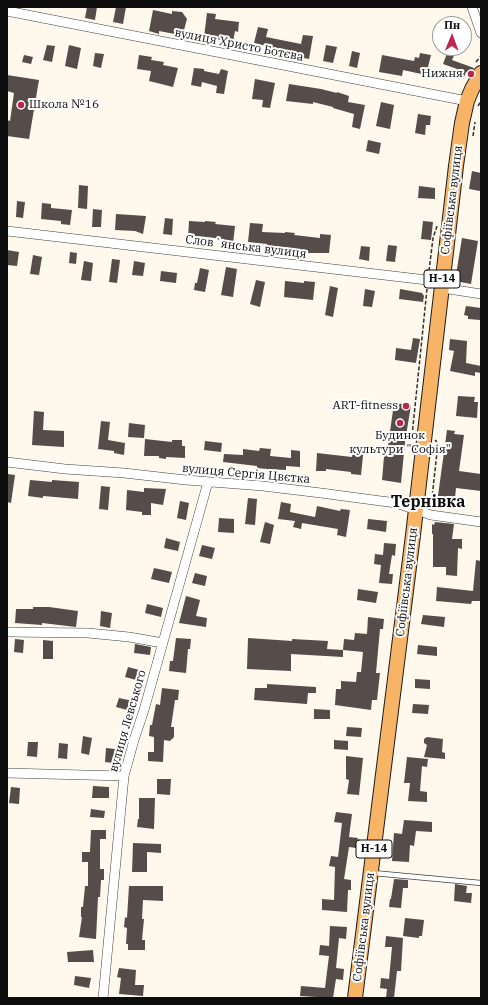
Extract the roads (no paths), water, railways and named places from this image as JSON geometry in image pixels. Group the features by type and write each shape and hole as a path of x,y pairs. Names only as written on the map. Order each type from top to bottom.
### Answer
{"main road":[{"name":"Софіївська вулиця","path":"355,998 416,510 456,166 462,123 467,101 481,73"}],"street":[{"path":"472,7 481,33"},
{"name":"вулиця Христо Ботєва","path":"7,11 467,101"},
{"name":"Словʼянська вулиця","path":"7,232 427,280 449,289 481,294"},
{"name":"вулиця Сергія Цвєтка","path":"7,462 65,469 124,473 321,493 396,504 431,515 481,522"},
{"name":"вулиця Левського","path":"103,998 124,776 208,482"},
{"path":"7,632 88,633 129,636 163,643"},
{"path":"7,774 124,776"}],"lane":[{"path":"371,873 481,883"}],"place":[{"name":"Нижня","path":"471,74"},
{"name":"Школа №16","path":"21,105"},
{"name":"ART-fitness","path":"406,406"},
{"name":"Будинок культури \"Софія\"","path":"400,423"}],"district":[{"name":"Тернівка","path":"428,502"}]}
